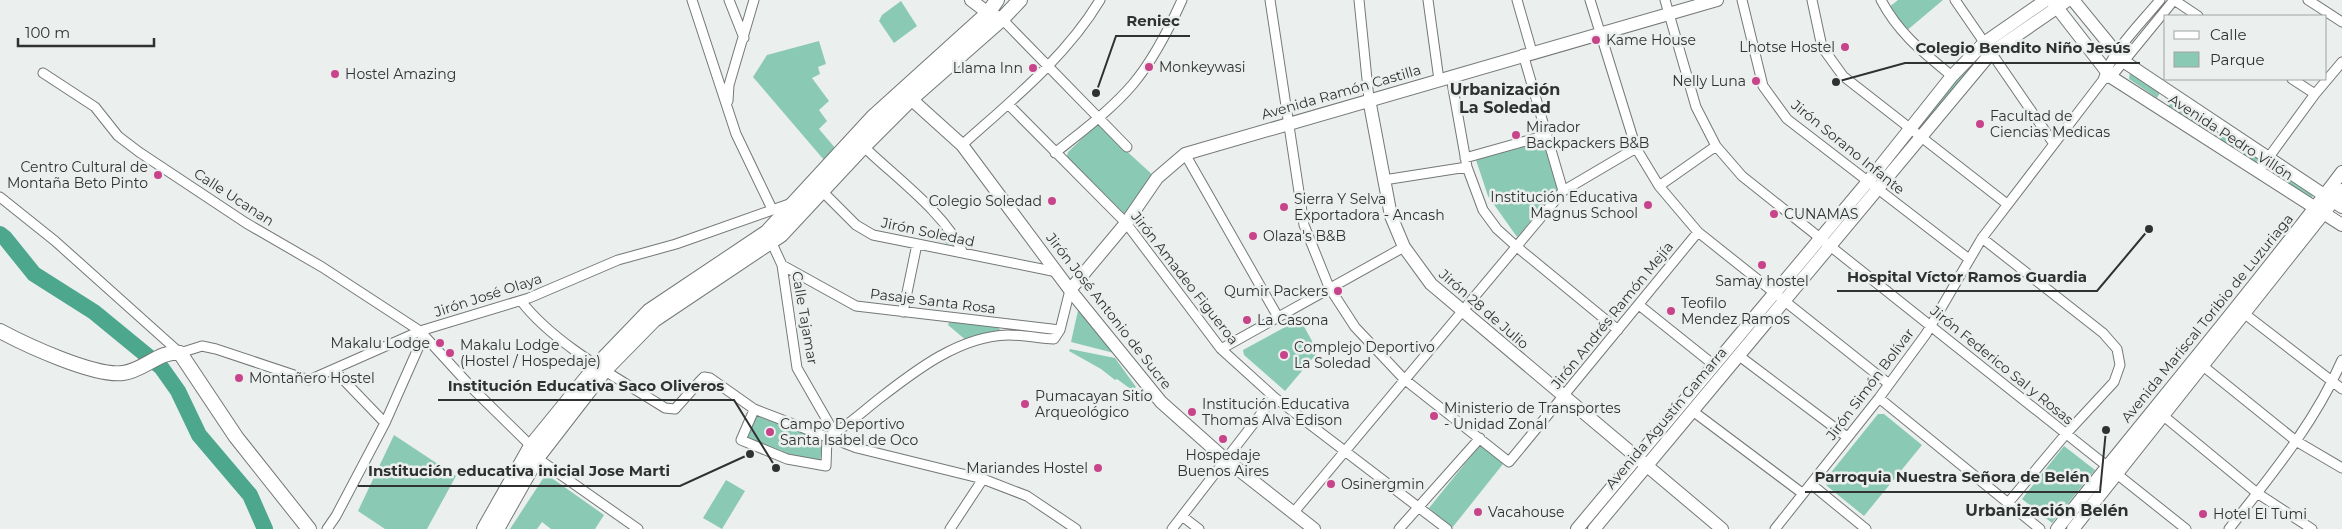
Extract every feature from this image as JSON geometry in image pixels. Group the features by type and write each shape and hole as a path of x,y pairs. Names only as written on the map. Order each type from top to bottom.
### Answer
{"main road":[{"path":"971,0 988,13 1002,19"},
{"path":"484,529 534,452 601,367 649,311 674,300 770,237 859,141 988,13 997,0"},
{"path":"908,94 1002,19 1020,0"},
{"name":"Avenida Ramón Castilla","path":"1070,290 1126,223 1157,178 1184,154 1528,53 1717,0"},
{"name":"Avenida Agustín Gamarra","path":"1917,131 1952,76 2051,2 2068,0"},
{"name":"Avenida Pedro Villón","path":"2073,0 2120,57 2334,201"},
{"name":"Avenida Pedro Villón","path":"2051,2 2106,75 2342,225"},
{"name":"Avenida Agustín Gamarra","path":"1576,529 1714,365 1779,297 1987,48"},
{"path":"2158,107 2168,91"},
{"name":"Jirón José Antonio de Sucre","path":"908,94 962,146 1070,290 1161,402 1225,459 1314,529"},
{"name":"Jirón 28 de Julio","path":"1369,99 1391,216 1404,247 1431,284 1722,529"},
{"path":"2207,139 2217,124"},
{"name":"Avenida Mariscal Toribio de Luzuriaga","path":"2334,201 2342,172"},
{"name":"Avenida Mariscal Toribio de Luzuriaga","path":"2057,529 2110,471 2159,412 2319,211 2334,201 2342,190"},
{"name":"Avenida Agustín Gamarra","path":"1594,529 1694,412 1738,355 1779,297"},
{"name":"Avenida Mariscal Toribio de Luzuriaga","path":"2159,412 2204,366 2241,311"},
{"path":"0,331 34,349 100,371 121,374 139,370 175,352 236,437 309,529"},
{"path":"497,529 534,452"},
{"name":"Avenida Mariscal Toribio de Luzuriaga","path":"2073,529 2110,471"}],"street":[{"path":"692,0 736,134 772,209"},
{"path":"729,0 744,38"},
{"path":"728,107 729,85 754,0"},
{"path":"962,146 1048,65 1084,27 1100,0"},
{"path":"1055,153 1098,118 1133,84 1159,46 1182,0"},
{"path":"1270,0 1287,123 1304,225 1329,287 1355,327 1404,378 1480,438 1399,529"},
{"name":"Jirón 28 de Julio","path":"1359,0 1369,99"},
{"path":"1428,0 1466,163 1483,210 1497,229 1516,247 1618,330"},
{"path":"1517,0 1547,135 1562,191"},
{"path":"1590,0 1636,148 1659,186 1698,232 1889,384"},
{"name":"Jirón Federico Sal y Rosas","path":"1665,0 1696,107 1716,146 1742,176 1930,324 2110,471 2186,529"},
{"name":"Jirón Sorano Infante","path":"1742,0 1763,86 1787,119 1969,259"},
{"path":"1812,0 1822,47 1843,76 1917,131 2007,204"},
{"path":"1881,0 1893,22 1906,38 1952,76"},
{"path":"1955,0 2054,144"},
{"name":"Jirón Simón Bolívar","path":"1775,529 1879,398 1930,324 1982,238 2120,57 2160,0"},
{"path":"2174,0 2196,15"},
{"name":"Jirón Simón Bolívar","path":"2120,57 2174,0"},
{"path":"2308,0 2342,22"},
{"path":"1002,19 1126,147"},
{"path":"2327,80 2342,62"},
{"name":"Calle Ucanan","path":"43,73 95,107 118,136 139,152 246,223 322,267 422,333 534,452 638,529"},
{"path":"2294,80 2315,94"},
{"path":"2258,172 2327,80"},
{"name":"Jirón Amadeo Figueroa","path":"1008,104 1126,223 1221,349 1274,397 1447,529"},
{"path":"1384,180 1466,163 1547,135"},
{"path":"859,141 945,224 957,240 963,253"},
{"path":"1659,186 1716,146"},
{"path":"1294,512 1562,191 1636,148"},
{"path":"1184,154 1278,317"},
{"name":"Jirón Soledad","path":"818,186 865,231 917,244 1057,272"},
{"path":"0,197 55,241 175,352"},
{"name":"Jirón José Olaya","path":"175,352 202,346 309,380 422,333 521,301 618,260 676,244 772,209 800,205"},
{"name":"Jirón Andrés Ramón Mejía","path":"1480,438 1509,462 1698,232"},
{"name":"Calle Tajamar","path":"770,237 782,265 798,368 831,435"},
{"path":"1982,238 2103,333 2118,349 2120,365 2114,382 2065,435 2008,503"},
{"path":"903,312 917,244"},
{"path":"1221,349 1329,287 1404,247"},
{"name":"Pasaje Santa Rosa","path":"782,265 856,306 1060,330"},
{"name":"Avenida Ramón Castilla","path":"1060,330 1070,290"},
{"path":"521,301 558,336 601,367 671,410 675,409 704,377 716,382 754,410 831,435 839,441 857,448 983,478 1027,496 1076,529"},
{"path":"1639,305 1714,365"},
{"path":"2241,311 2342,389"},
{"path":"754,410 741,440 787,459 826,466 831,435 912,373 958,348 994,336 1010,335 1054,339 1060,330"},
{"name":"Jirón José Olaya","path":"327,529 385,423 422,333"},
{"path":"1738,355 1847,437"},
{"path":"2229,529 2296,441 2332,383 2342,360"},
{"path":"2204,366 2296,441 2342,468"},
{"path":"334,370 385,423"},
{"path":"1172,529 1274,397"},
{"path":"1879,398 2040,529"},
{"path":"1694,412 1802,494"},
{"path":"2159,412 2257,493 2312,529"},
{"path":"950,529 983,478"},
{"path":"1811,484 1866,529"},
{"path":"1182,516 1199,529"}],"green space":[{"path":"1898,0 1943,0 1905,32 1888,8"},
{"path":"901,1 917,26 894,43 879,21 882,15"},
{"path":"819,41 826,64 818,67 820,74 812,78 829,101 819,110 827,121 819,129 836,149 824,160 753,77 767,55"},
{"path":"1981,49 1986,54 1923,126 1919,123"},
{"path":"2130,72 2161,91 2157,98 2129,79"},
{"path":"2173,99 2211,124 2206,131 2168,107"},
{"path":"1097,124 1156,178 1122,216 1066,159 1068,152"},
{"path":"2221,129 2261,157 2256,163 2216,137"},
{"path":"1545,139 1559,189 1517,237 1488,196 1476,160"},
{"path":"2271,165 2315,193 2311,199 2268,171"},
{"path":"941,226 952,240 952,245 934,240"},
{"path":"1079,306 1114,353 1071,342"},
{"path":"1300,319 1318,352 1285,391 1244,355 1243,350"},
{"path":"949,322 998,327 1000,330 967,341 948,325"},
{"path":"1070,349 1115,358 1136,387 1132,390 1101,369 1069,351"},
{"path":"1878,414 1884,414 1922,445 1864,516 1827,486 1825,480"},
{"path":"755,415 823,440 820,462 781,455 782,451 746,438"},
{"path":"394,435 456,476 427,529 385,529 358,511"},
{"path":"1480,445 1503,464 1452,528 1429,508"},
{"path":"2064,446 2095,470 2052,523 2022,499"},
{"path":"546,474 604,515 595,529 551,529 542,522 537,529 510,529"},
{"path":"726,480 745,491 722,529 703,518"}],"waterway":[{"path":"0,234 34,274 94,312 161,367 178,391 199,435 250,495 265,529"}],"place":[{"name":"Kame House","path":"1596,40"},
{"name":"Lhotse Hostel","path":"1845,47"},
{"name":"Monkeywasi","path":"1149,67"},
{"name":"Llama Inn","path":"1033,68"},
{"name":"Hostel Amazing","path":"335,74"},
{"name":"Nelly Luna","path":"1756,81"},
{"name":"Colegio Bendito Niño Jesús","path":"1836,82"},
{"name":"Reniec","path":"1096,93"},
{"name":"Facultad de Ciencias Medicas","path":"1980,124"},
{"name":"Mirador Backpackers B&B","path":"1516,135"},
{"name":"Centro Cultural de Montaña Beto Pinto","path":"158,175"},
{"name":"Colegio Soledad","path":"1052,201"},
{"name":"Institución Educativa Magnus School","path":"1648,205"},
{"name":"Sierra Y Selva Exportadora - Ancash","path":"1284,207"},
{"name":"CUNAMAS","path":"1774,214"},
{"name":"Hospital Víctor Ramos Guardia","path":"2149,229"},
{"name":"Olaza's B&B","path":"1253,236"},
{"name":"Samay hostel","path":"1762,265"},
{"name":"Qumir Packers","path":"1338,291"},
{"name":"Teofilo Mendez Ramos","path":"1671,311"},
{"name":"La Casona","path":"1247,320"},
{"name":"Makalu Lodge","path":"440,343"},
{"name":"Makalu Lodge (Hostel / Hospedaje)","path":"450,353"},
{"name":"Complejo Deportivo La Soledad","path":"1284,355"},
{"name":"Montañero Hostel","path":"239,378"},
{"name":"Pumacayan Sitio Arqueológico","path":"1025,404"},
{"name":"Institución Educativa Thomas Alva Edison","path":"1192,412"},
{"name":"Ministerio de Transportes - Unidad Zonal","path":"1434,416"},
{"name":"Parroquia Nuestra Señora de Belén","path":"2106,430"},
{"name":"Campo Deportivo Santa Isabel de Oco","path":"770,432"},
{"name":"Hospedaje Buenos Aires","path":"1223,439"},
{"name":"Institución educativa inicial Jose Marti","path":"750,454"},
{"name":"Institución Educativa Saco Oliveros","path":"776,468"},
{"name":"Mariandes Hostel","path":"1098,468"},
{"name":"Osinergmin","path":"1331,484"},
{"name":"Vacahouse","path":"1478,512"},
{"name":"Hotel El Tumi","path":"2203,514"}],"district":[{"name":"Urbanización La Soledad","path":"1505,98"},
{"name":"Urbanización Belén","path":"2047,510"}]}
